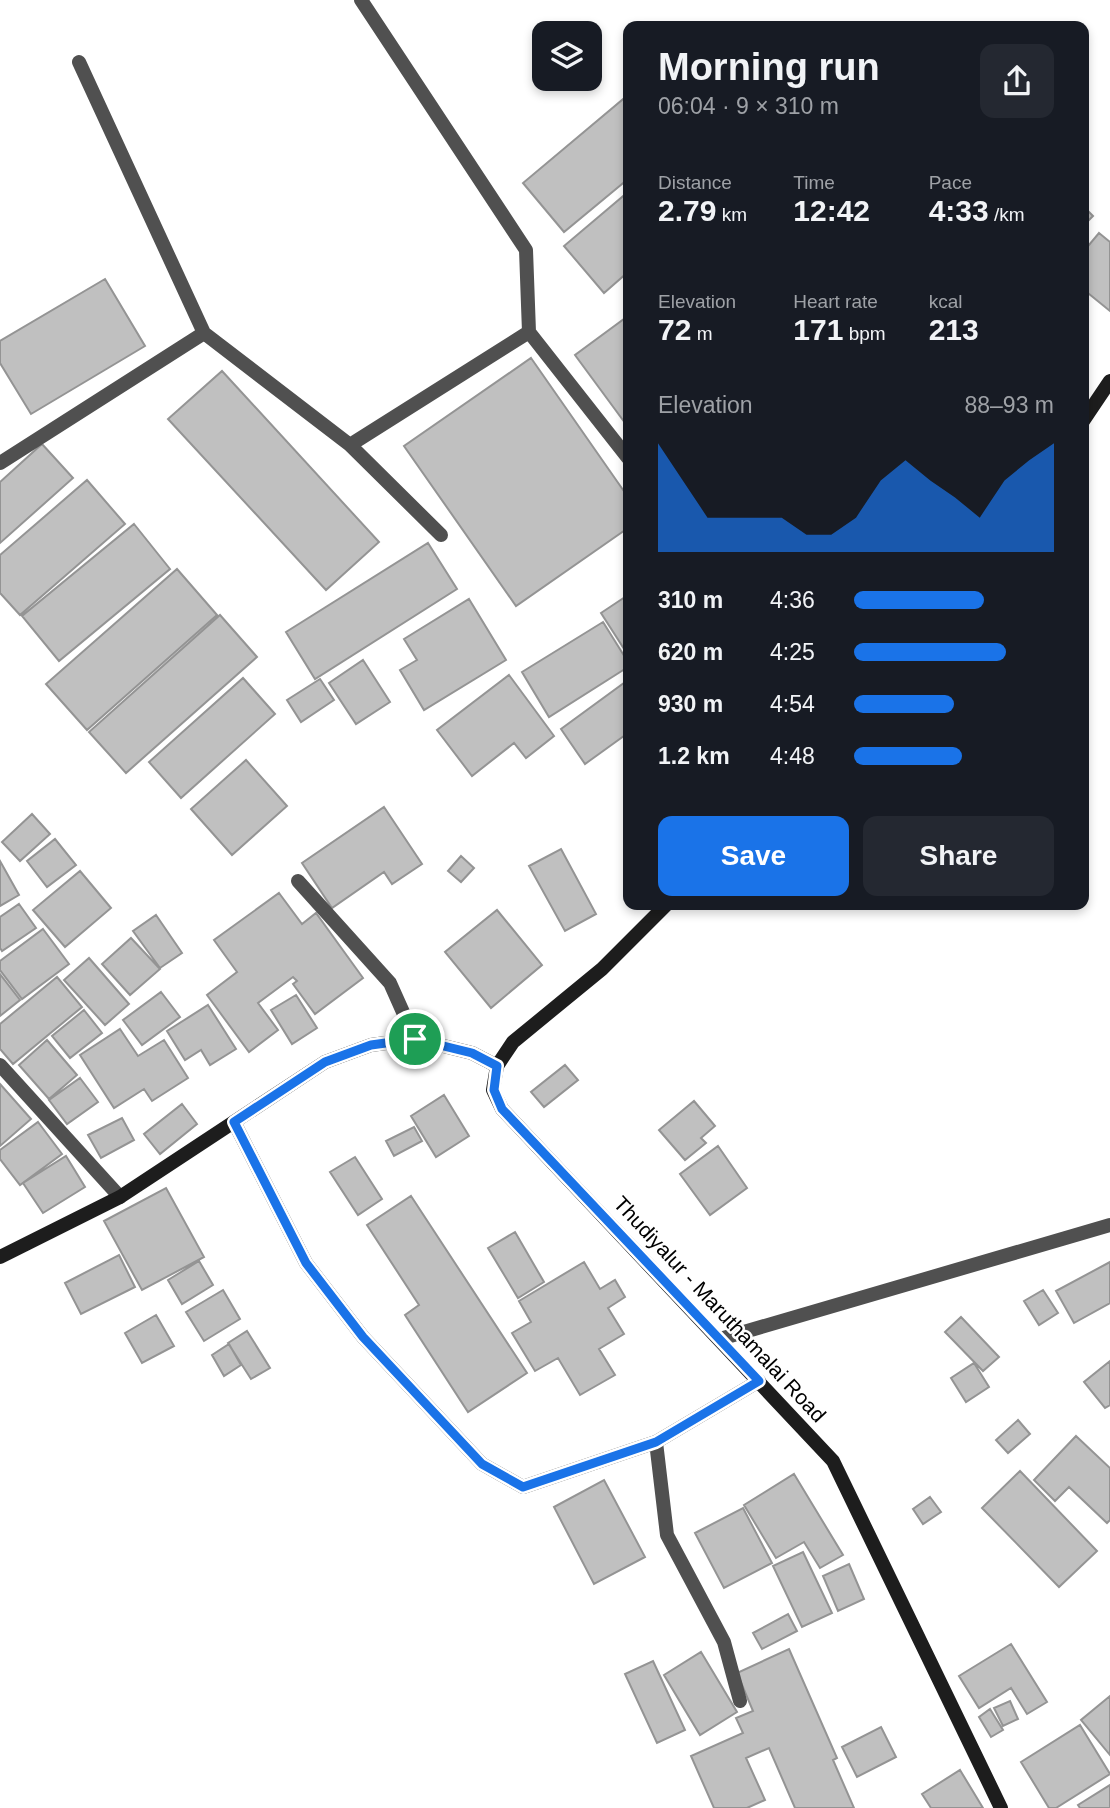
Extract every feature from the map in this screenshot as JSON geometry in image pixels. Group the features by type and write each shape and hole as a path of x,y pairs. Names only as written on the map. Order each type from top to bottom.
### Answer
{"main road":[{"path":"1089,412 1110,381"},
{"path":"0,1257 120,1197 325,1062 371,1045 415,1039 472,1053 497,1066 513,1042 602,969 661,910"},
{"name":"Thudiyalur - Maruthamalai Road","path":"497,1066 494,1090 502,1109 833,1461 1001,1808"}],"street":[{"path":"361,0 526,250 529,332 623,452"},
{"path":"79,62 204,333 350,445 441,535"},
{"path":"350,445 529,332"},
{"path":"0,463 204,333"},
{"path":"298,881 390,983 415,1039"},
{"path":"0,1065 120,1197"},
{"path":"234,1122 306,1263 363,1337 482,1464 523,1487 656,1442 759,1381"},
{"path":"720,1339 1110,1226"},
{"path":"656,1442 667,1535 724,1642 740,1701"}],"building":[{"path":"623,99 623,183 564,232 523,183"},
{"path":"623,196 623,276 604,293 564,246"},
{"path":"1099,233 1110,242 1110,311 1089,294 1089,245"},
{"path":"105,279 145,346 31,414 0,363 0,341"},
{"path":"623,320 623,420 575,355"},
{"path":"531,358 623,490 623,531 516,606 404,446"},
{"path":"222,371 379,542 326,590 168,419"},
{"path":"42,444 73,478 0,543 0,482"},
{"path":"87,480 125,524 20,615 0,593 0,555"},
{"path":"134,524 170,569 59,661 22,616"},
{"path":"428,543 457,589 315,679 286,632"},
{"path":"177,569 217,615 87,730 46,684"},
{"path":"623,598 623,647 601,613"},
{"path":"469,599 506,660 424,710 400,670 417,660 404,639"},
{"path":"220,615 257,657 126,773 89,732"},
{"path":"603,622 623,654 623,670 549,717 522,672"},
{"path":"363,660 390,702 356,724 329,683"},
{"path":"509,675 554,736 526,758 514,743 472,776 437,730"},
{"path":"243,678 275,714 181,798 149,762"},
{"path":"320,679 334,700 301,722 287,700"},
{"path":"623,684 623,737 585,764 561,729"},
{"path":"246,760 287,806 232,855 191,809"},
{"path":"384,807 422,864 392,884 384,872 332,908 302,863"},
{"path":"32,814 50,834 20,861 2,842"},
{"path":"55,839 76,865 47,887 27,861"},
{"path":"561,849 596,914 565,931 529,866"},
{"path":"461,856 474,868 461,882 448,871"},
{"path":"0,861 19,895 0,906"},
{"path":"80,871 111,908 65,947 33,910"},
{"path":"279,893 302,924 316,913 363,978 315,1014 293,984 297,981 293,977 258,1003 278,1030 249,1052 207,995 237,972 214,940"},
{"path":"19,904 36,928 2,951 0,917"},
{"path":"497,910 542,965 491,1008 445,952"},
{"path":"156,915 182,953 160,968 133,931"},
{"path":"43,929 69,964 22,999 0,970 0,961"},
{"path":"131,938 160,969 130,995 102,964"},
{"path":"89,958 129,1004 105,1025 64,980"},
{"path":"0,974 20,1000 0,1016"},
{"path":"57,977 82,1007 13,1064 0,1049 0,1024"},
{"path":"161,992 180,1017 142,1045 123,1020"},
{"path":"296,995 317,1028 292,1044 271,1010"},
{"path":"208,1005 236,1049 210,1065 201,1050 185,1060 167,1031"},
{"path":"84,1010 102,1033 70,1058 52,1036"},
{"path":"120,1029 138,1056 164,1040 188,1078 152,1101 144,1089 114,1108 80,1055"},
{"path":"47,1040 77,1075 49,1099 19,1065"},
{"path":"565,1065 578,1080 544,1107 531,1092"},
{"path":"80,1078 98,1102 67,1124 49,1100"},
{"path":"0,1084 31,1119 0,1146"},
{"path":"444,1095 469,1136 436,1157 411,1116"},
{"path":"694,1101 715,1126 701,1138 706,1143 685,1160 659,1130"},
{"path":"182,1104 197,1124 160,1154 144,1134"},
{"path":"122,1118 134,1140 101,1158 88,1135"},
{"path":"38,1122 62,1154 20,1185 0,1159 0,1150"},
{"path":"414,1127 422,1141 394,1156 386,1141"},
{"path":"718,1146 747,1188 710,1215 680,1174"},
{"path":"66,1156 85,1187 43,1213 23,1183"},
{"path":"355,1157 382,1199 358,1215 330,1172"},
{"path":"166,1188 204,1257 142,1290 104,1221"},
{"path":"411,1196 527,1373 468,1412 405,1315 419,1305 367,1225"},
{"path":"515,1232 544,1282 518,1298 488,1248"},
{"path":"119,1255 135,1287 81,1314 65,1283"},
{"path":"199,1261 213,1285 182,1304 168,1280"},
{"path":"584,1262 600,1289 615,1280 625,1297 608,1308 624,1334 599,1349 615,1375 580,1395 558,1358 535,1371 512,1333 531,1322 519,1301"},
{"path":"1110,1262 1110,1303 1074,1323 1056,1291"},
{"path":"223,1290 240,1319 204,1341 186,1312"},
{"path":"1043,1290 1058,1313 1039,1325 1024,1301"},
{"path":"156,1315 174,1346 142,1363 125,1333"},
{"path":"961,1317 999,1357 983,1371 945,1332"},
{"path":"247,1331 270,1368 251,1379 228,1343"},
{"path":"229,1344 241,1365 224,1376 212,1355"},
{"path":"1110,1361 1110,1405 1105,1408 1084,1382"},
{"path":"974,1363 989,1387 966,1402 951,1378"},
{"path":"1018,1420 1030,1434 1008,1453 996,1440"},
{"path":"1076,1436 1110,1468 1110,1520 1107,1523 1069,1487 1055,1501 1034,1480"},
{"path":"1020,1471 1097,1551 1059,1587 982,1508"},
{"path":"794,1474 843,1555 820,1568 804,1542 776,1558 744,1505"},
{"path":"604,1480 645,1557 594,1584 554,1507"},
{"path":"930,1497 941,1512 923,1524 913,1509"},
{"path":"743,1508 772,1563 724,1588 695,1533"},
{"path":"803,1552 832,1613 802,1627 773,1566"},
{"path":"849,1564 864,1599 838,1611 823,1576"},
{"path":"788,1614 797,1631 762,1649 753,1633"},
{"path":"1011,1644 1047,1702 1027,1714 1011,1688 979,1708 959,1676"},
{"path":"789,1649 837,1758 833,1760 854,1808 795,1808 769,1748 746,1758 765,1800 747,1808 714,1808 691,1756 743,1733 736,1718 753,1711 737,1673"},
{"path":"701,1652 737,1712 700,1735 664,1675"},
{"path":"653,1661 685,1730 657,1743 625,1674"},
{"path":"1110,1696 1110,1755 1081,1720"},
{"path":"1010,1701 1018,1719 1003,1726 994,1708"},
{"path":"990,1709 1003,1730 991,1737 979,1717"},
{"path":"1080,1725 1110,1774 1056,1808 1049,1808 1021,1762"},
{"path":"881,1727 896,1757 857,1777 842,1747"},
{"path":"960,1770 983,1808 931,1808 922,1794"},
{"path":"1110,1785 1110,1808 1080,1808 1078,1805"}],"route":[{"path":"415,1039 472,1053 497,1066 494,1090 502,1109 759,1381 656,1442 523,1487 482,1464 363,1337 306,1263 234,1122 325,1062 371,1045 415,1039"}]}
